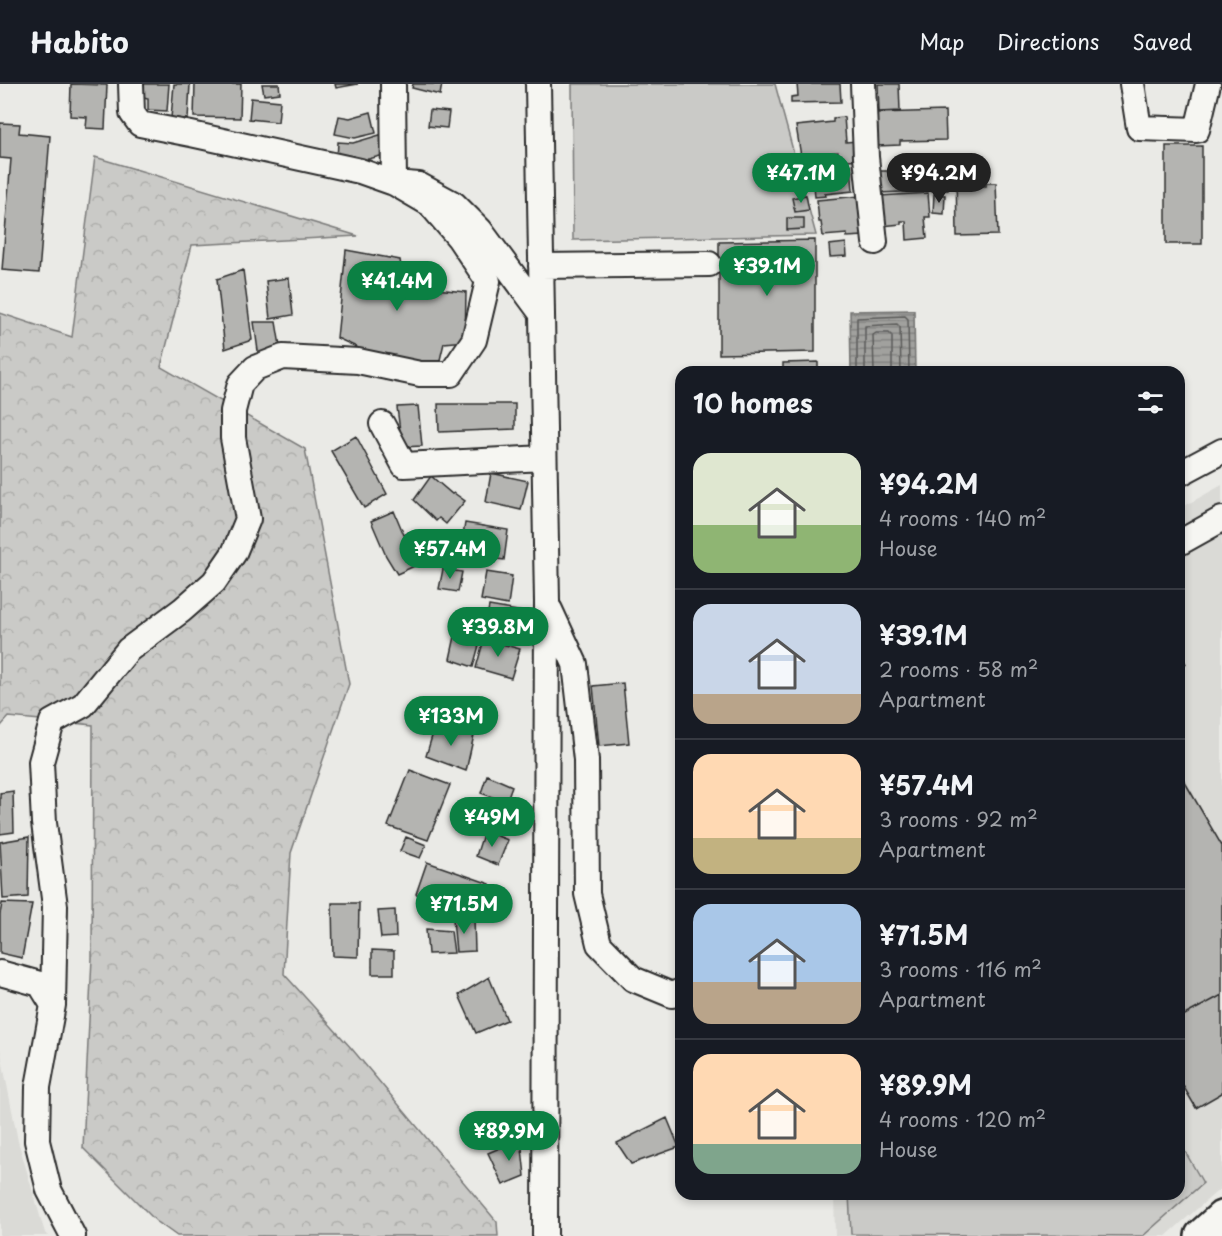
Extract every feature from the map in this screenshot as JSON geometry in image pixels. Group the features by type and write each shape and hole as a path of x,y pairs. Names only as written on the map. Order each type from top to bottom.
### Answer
{"highway":[{"path":"1202,1236 1222,1218"}],"street":[{"path":"73,1236 49,1190 37,1141 38,1086 53,1005 55,906 44,823 41,762 52,722 83,705 128,650 182,610 214,582 234,553 248,519 233,438 233,411 240,384 255,368 283,357 358,361 420,374 451,374 474,340 488,281 459,238 430,204 394,183 360,171 140,124 132,113 131,84"},
{"path":"393,84 394,183"},
{"path":"538,84 547,602 544,1236"},
{"path":"863,84 866,157 875,242"},
{"path":"1132,84 1139,128 1197,130 1208,84"},
{"path":"394,183 419,184 454,204 480,230 542,314"},
{"path":"541,266 709,264"},
{"path":"382,424 404,465 544,458"},
{"path":"1185,471 1222,451"},
{"path":"1185,540 1222,519"},
{"path":"547,602 575,664 586,760 587,894 599,944 633,979 672,996 675,994"},
{"path":"0,973 40,984 53,1005"}],"shaded area":[{"path":"1222,485 1222,1187 1166,1236 835,1236 834,1200 1185,1200 1185,506"},
{"path":"0,1049 18,1141 45,1233 48,1236 0,1236"}],"green space":[{"path":"572,84 775,84 816,235 573,240"},
{"path":"95,157 358,236 192,245 161,367 305,449 349,684 291,853 284,974 352,1049 497,1222 498,1236 177,1236 156,1221 83,1148 92,958 93,725 9,717 0,727 0,313 72,337"},
{"path":"1185,1152 1203,1183 1185,1199"},
{"path":"849,1200 1184,1200 1143,1236 851,1234"}],"water":[{"path":"914,310 915,366 851,366 850,311"}],"building":[{"path":"71,84 107,85 105,129 86,128 87,117 70,116"},
{"path":"134,84 169,84 167,111 148,110 148,98 135,95"},
{"path":"174,84 190,84 188,119 171,118"},
{"path":"195,84 241,84 240,118 194,117"},
{"path":"262,84 279,84 280,93 264,95"},
{"path":"335,84 358,84 336,88"},
{"path":"413,84 442,84 440,95 412,88"},
{"path":"797,84 840,84 841,102 791,103 791,97 798,96"},
{"path":"878,84 899,84 900,111 879,112"},
{"path":"251,98 280,101 278,122 249,119"},
{"path":"430,110 449,112 447,128 428,126"},
{"path":"945,111 946,140 900,141 900,145 877,146 876,113"},
{"path":"371,112 376,133 355,138 335,134 339,116 350,118"},
{"path":"844,117 846,142 857,141 859,159 838,161 838,152 828,153 829,161 808,164 807,155 801,156 796,126 833,122 833,118"},
{"path":"0,123 20,124 19,133 50,136 39,273 2,270 11,159 0,158"},
{"path":"383,134 388,154 357,162 337,160 338,142 353,143"},
{"path":"1166,146 1202,146 1202,244 1166,244"},
{"path":"841,164 842,166 851,165 853,191 815,197 809,167"},
{"path":"933,164 933,166 946,166 948,190 879,193 878,171 894,171 894,167"},
{"path":"979,166 979,186 996,183 998,235 957,236 956,167"},
{"path":"928,193 930,217 925,217 927,238 907,240 906,221 901,221 901,224 882,226 880,196"},
{"path":"934,194 945,195 944,214 933,213"},
{"path":"806,195 809,210 795,212 792,198"},
{"path":"860,196 864,236 847,237 847,234 823,236 817,200"},
{"path":"787,218 804,218 804,229 787,230"},
{"path":"815,240 815,352 719,354 719,242"},
{"path":"846,243 847,256 830,257 829,245"},
{"path":"346,250 400,260 404,286 466,292 465,341 444,343 439,364 378,357 337,338"},
{"path":"243,270 252,340 225,349 217,279"},
{"path":"289,278 293,315 270,319 266,281"},
{"path":"254,322 276,322 281,352 259,358"},
{"path":"818,362 818,366 783,366 783,363"},
{"path":"438,404 515,404 515,429 439,432"},
{"path":"418,406 422,446 402,447 397,407"},
{"path":"356,436 387,494 364,508 331,451"},
{"path":"491,473 528,481 521,510 486,502"},
{"path":"431,476 452,494 454,493 465,501 446,524 439,518 436,521 414,500"},
{"path":"394,511 404,535 410,532 421,563 397,574 386,556 371,521"},
{"path":"465,523 508,530 504,560 460,554"},
{"path":"443,569 462,572 458,592 439,589"},
{"path":"486,572 512,576 508,605 481,600"},
{"path":"489,606 524,612 520,640 484,634"},
{"path":"456,632 481,638 473,667 450,659"},
{"path":"484,639 520,649 511,678 476,668"},
{"path":"623,683 629,743 599,746 593,686"},
{"path":"436,723 474,735 466,771 426,756"},
{"path":"410,770 450,785 428,840 388,826"},
{"path":"487,775 512,786 506,802 481,793"},
{"path":"1185,782 1222,846 1222,995 1185,1015"},
{"path":"13,791 14,832 0,834 0,793"},
{"path":"484,831 508,840 498,865 476,856"},
{"path":"29,837 28,897 3,899 0,842"},
{"path":"406,837 426,845 420,858 400,851"},
{"path":"427,862 490,884 479,911 416,894"},
{"path":"2,903 32,904 22,958 0,953"},
{"path":"332,903 359,903 358,957 333,956"},
{"path":"395,910 396,937 381,938 378,911"},
{"path":"474,918 475,951 456,952 453,919"},
{"path":"426,929 451,931 454,953 428,954"},
{"path":"372,950 394,951 394,974 372,974"},
{"path":"489,977 507,1020 476,1033 459,995"},
{"path":"1222,995 1222,1093 1196,1108 1185,1089 1185,1015"},
{"path":"667,1118 675,1137 675,1148 631,1164 617,1143"},
{"path":"521,1139 525,1176 503,1185 488,1153"}]}
